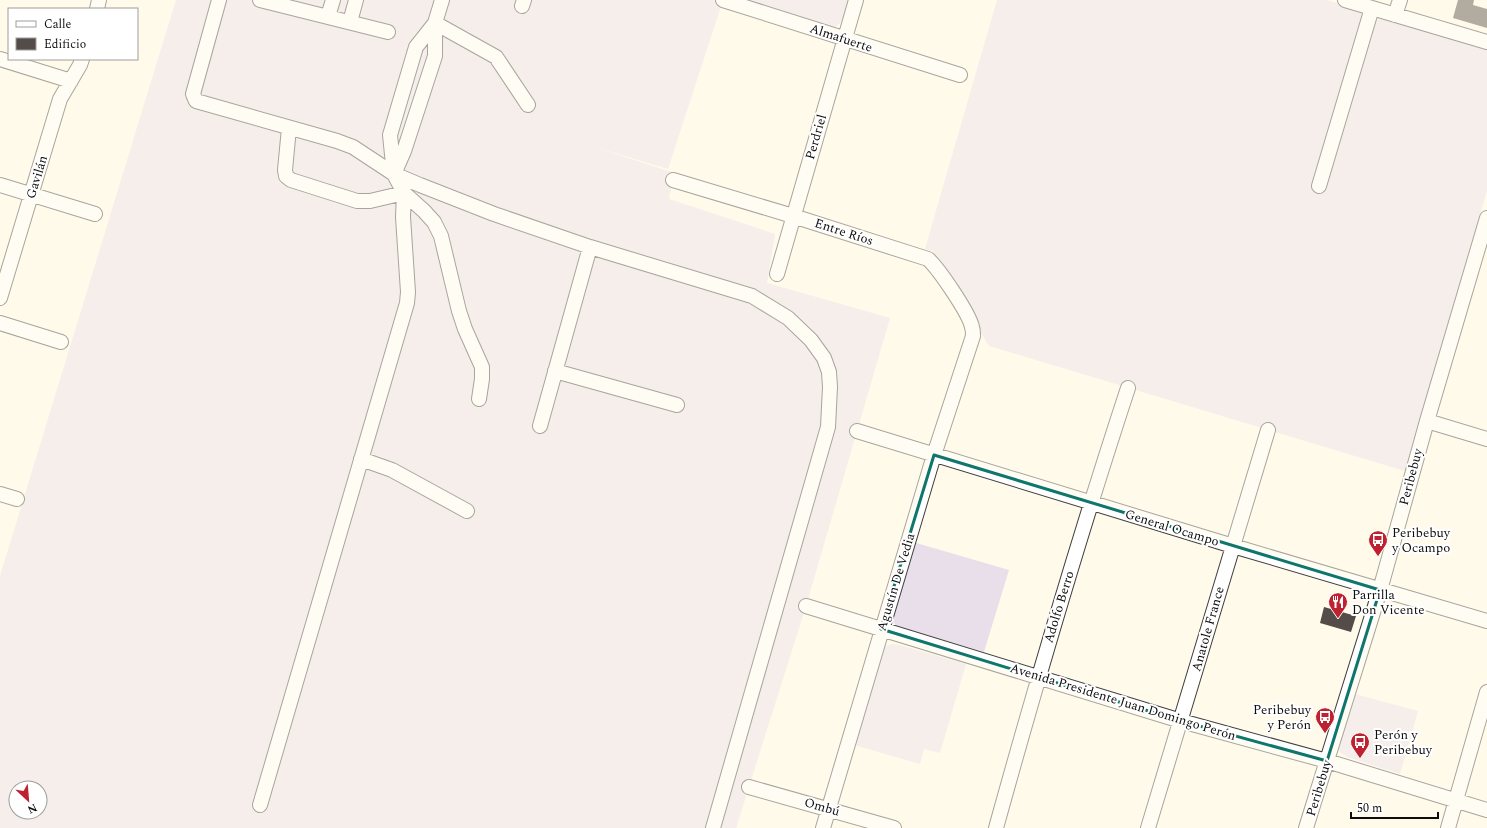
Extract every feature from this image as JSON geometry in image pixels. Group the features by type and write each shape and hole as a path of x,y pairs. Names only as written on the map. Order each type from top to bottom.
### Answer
{"street":[{"path":"219,0 192,94 196,101 337,141 353,147 394,174 494,214 590,247 752,296 788,318 811,340 824,358 829,372 830,387 828,427 713,828"},
{"path":"263,0 309,6 328,16 388,32"},
{"path":"328,16 333,0"},
{"path":"350,22 356,0"},
{"path":"394,174 404,151 435,56 435,23 442,0"},
{"name":"Almafuerte","path":"723,0 844,40 960,75"},
{"name":"Perdriel","path":"778,274 793,216 856,0"},
{"path":"1345,0 1487,42"},
{"path":"1395,15 1400,0"},
{"path":"1319,186 1372,8"},
{"path":"435,23 496,57 528,105"},
{"path":"435,23 416,47 390,136 394,174 404,193 424,210 434,222 441,236 459,311 465,329 482,367 479,399"},
{"path":"0,59 71,81"},
{"name":"Gavilán","path":"0,298 60,99 82,60"},
{"path":"289,128 285,170 286,176 291,180 357,201 370,201 404,193"},
{"name":"Entre Ríos","path":"673,180 928,259 936,267 967,315 972,327 973,336"},
{"path":"0,185 95,214"},
{"path":"260,804 407,303 408,292 403,217 404,193"},
{"name":"Peribebuy","path":"1306,828 1380,590 1426,421 1484,239 1487,218"},
{"path":"540,426 590,247"},
{"path":"0,323 61,342"},
{"name":"Agustín De Vedia","path":"823,828 934,455 973,336"},
{"path":"555,371 677,405"},
{"name":"Adolfo Berro","path":"996,828 1038,677 1090,503 1128,388"},
{"path":"1426,421 1487,439"},
{"name":"Anatole France","path":"1148,828 1268,430"},
{"name":"General Ocampo","path":"857,432 1487,621"},
{"path":"361,459 392,470 467,511"},
{"path":"0,494 17,499"},
{"name":"Avenida Presidente Juan Domingo Perón","path":"806,606 1181,721 1327,761 1487,810"},
{"path":"1448,828 1487,692"},
{"name":"Ombú","path":"749,787 828,808 894,828"}],"highlighted area":[{"path":"934,455 1380,590 1327,761 1181,721 881,629"}],"shaded area":[{"path":"176,0 723,0 668,169 588,145 674,173 669,199 775,234 767,283 890,318 806,606 736,828 0,828 0,576"},
{"path":"723,0 849,0 845,15 841,22 827,34"},
{"path":"997,0 1326,0 1487,47 1487,191 1405,471 989,346 934,252 925,249"},
{"path":"913,542 1009,570 984,652 897,626 893,622 890,616"},
{"path":"892,644 966,664 940,753 924,749 920,764 854,745 881,652 886,646"},
{"path":"1351,693 1418,711 1400,774 1347,757 1338,749"}],"building":[{"path":"1458,0 1474,0 1473,5 1487,9 1487,28 1453,18"},
{"name":"Parrilla Don Vicente","path":"1324,607 1356,616 1351,632 1320,623"}],"place":[{"name":"Peribebuy y Ocampo","path":"1378,557"},
{"name":"Parrilla Don Vicente","path":"1338,619"},
{"name":"Peribebuy y Perón","path":"1325,734"},
{"name":"Perón y Peribebuy","path":"1360,759"}]}
